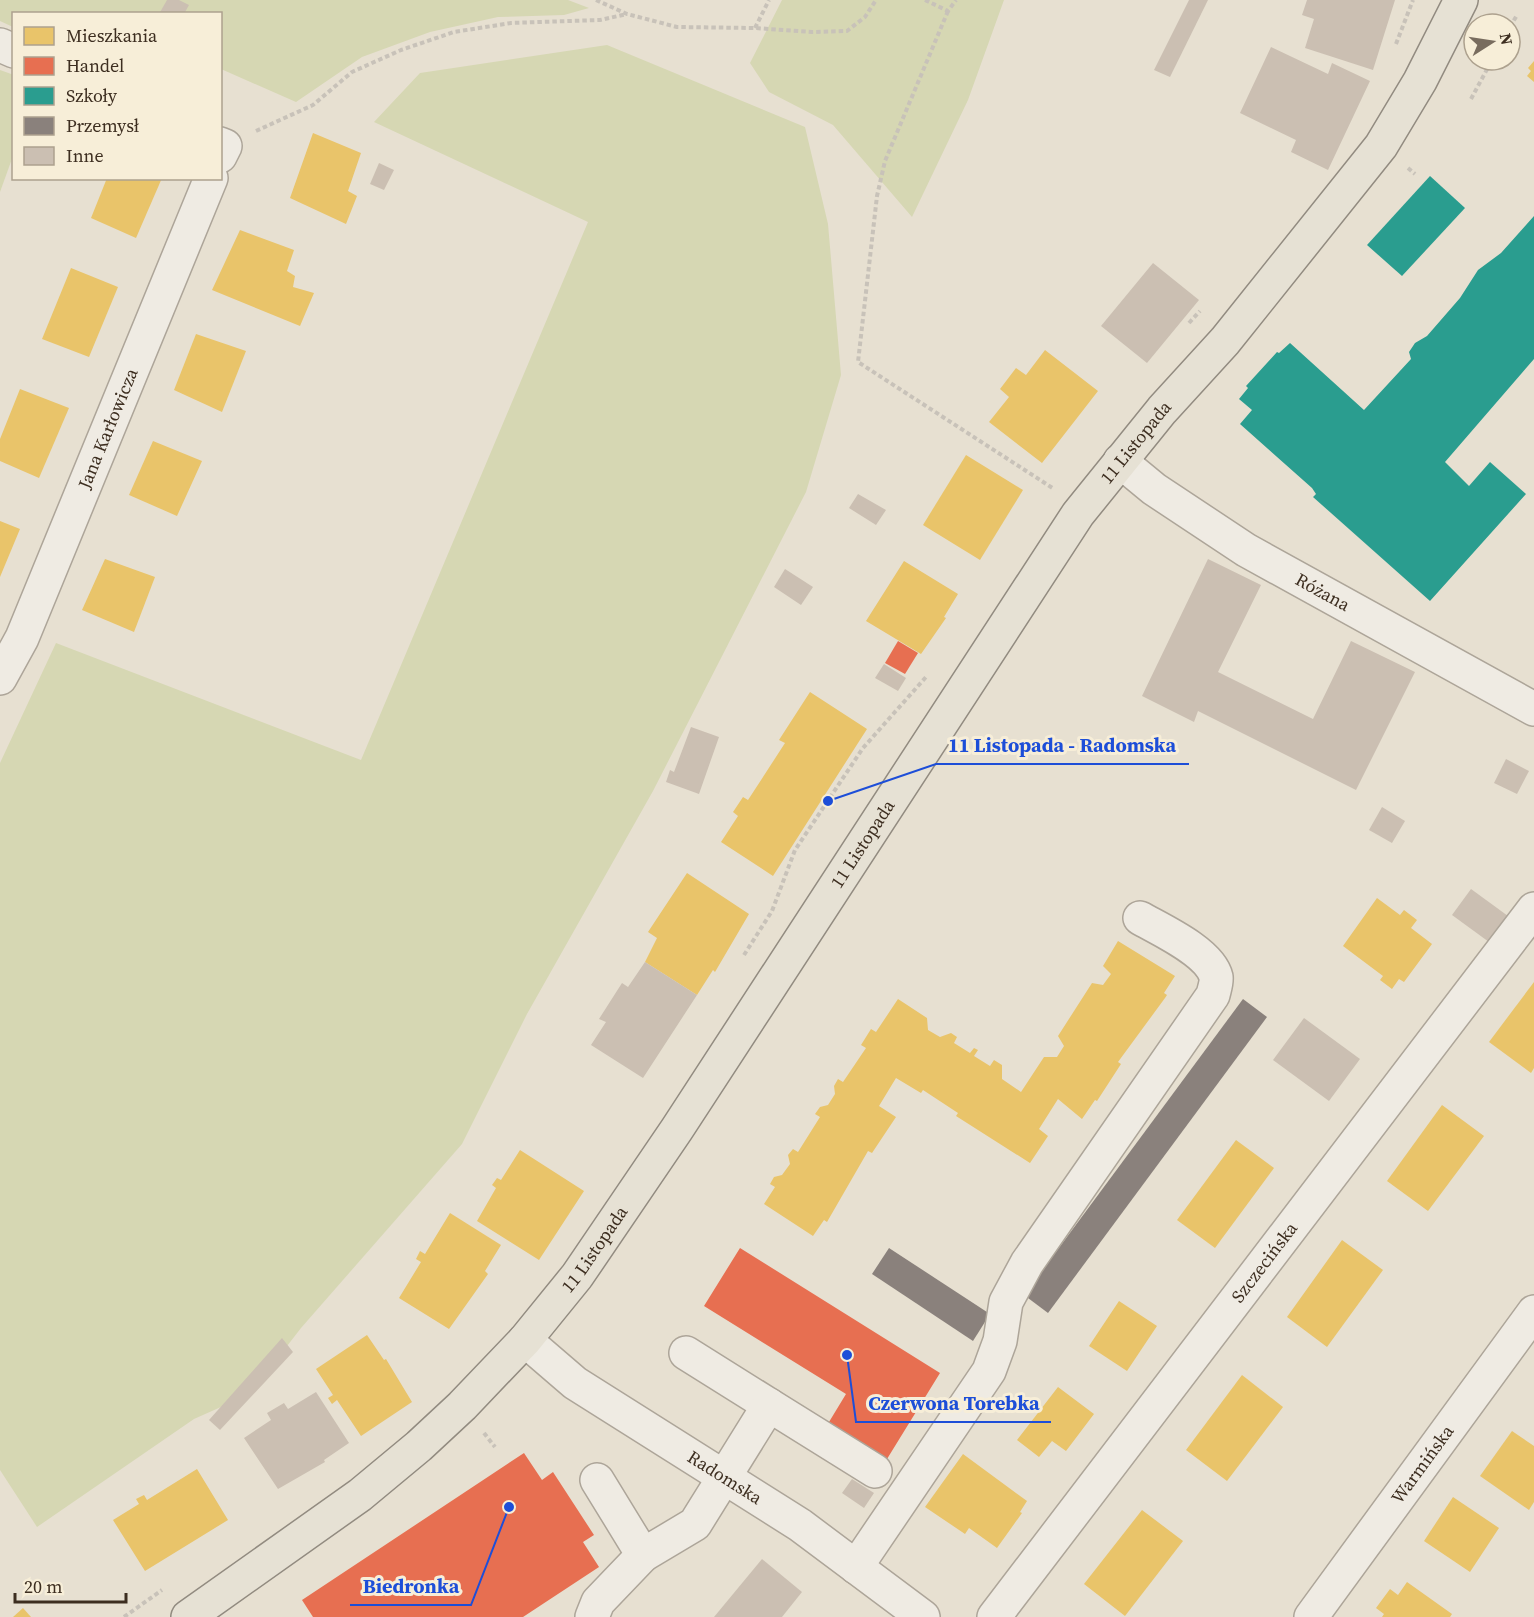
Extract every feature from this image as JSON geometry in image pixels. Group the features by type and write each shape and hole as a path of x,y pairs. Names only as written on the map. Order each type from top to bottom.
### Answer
{"main road":[{"name":"11 Listopada","path":"188,1617 360,1495 462,1406 525,1340 577,1276 620,1216 1078,514 1120,461 1225,341 1381,146 1420,81 1461,0"}],"street":[{"name":"Jana Karłowicza","path":"0,678 22,638 210,180"},
{"name":"Różana","path":"1120,461 1154,489 1246,550 1534,709"},
{"name":"Szczecińska","path":"994,1617 1534,909"},
{"path":"856,1567 989,1371 1000,1341 1006,1302 1027,1263 1213,995 1217,979 1210,964 1190,947 1140,918"},
{"name":"Warmińska","path":"1311,1617 1534,1312"},
{"name":"Radomska","path":"525,1340 575,1383 800,1525 923,1617"},
{"path":"686,1353 875,1471"},
{"path":"592,1617 598,1602 643,1555 695,1524 726,1478 769,1405"},
{"path":"597,1480 643,1555"}],"path":[{"path":"596,0 627,14 677,27 755,28 812,32 847,31 865,18 876,0"},
{"path":"755,28 769,0"},
{"path":"925,0 948,11"},
{"path":"956,0 948,11 885,161 877,196 858,362 1055,490 1048,500"},
{"path":"222,148 313,105 352,72 402,50 443,36 511,23 571,23 627,14"},
{"path":"1471,99 1486,72"},
{"path":"740,962 772,911 795,850 863,748 929,674"},
{"path":"124,1617 171,1584"}],"green space":[{"path":"0,0 568,0 589,8 564,15 498,17 430,32 362,57 296,102 222,69 222,12 12,12 12,27 0,21"},
{"path":"782,0 1004,0 968,100 912,217 833,125 769,92 750,63"},
{"path":"607,45 805,127 828,224 841,375 806,492 653,791 527,1014 462,1144 301,1328 250,1394 194,1419 37,1527 0,1470 0,763 56,643 361,760 588,222 374,122 420,73"},
{"path":"0,70 12,74 12,159 0,192"}],"building: Mieszkania":[{"path":"1534,61 1534,82 1527,76 1531,71 1528,68"},
{"path":"313,133 361,153 348,191 357,196 346,224 290,198"},
{"path":"106,180 161,180 136,238 91,218"},
{"path":"240,230 294,250 287,271 295,276 293,287 314,293 300,326 212,290"},
{"path":"71,268 118,287 89,357 42,339"},
{"path":"196,334 246,351 222,412 174,390"},
{"path":"1045,350 1098,391 1042,463 989,422 1009,397 1000,389 1016,368 1026,375"},
{"path":"20,389 69,408 39,478 0,461 0,439"},
{"path":"153,441 202,461 177,516 129,495"},
{"path":"966,455 1023,490 980,560 923,525"},
{"path":"0,521 20,529 0,577"},
{"path":"105,559 155,577 134,632 82,610"},
{"path":"904,561 958,594 944,617 946,618 921,654 866,621"},
{"path":"810,692 867,729 773,876 721,842 738,816 733,812 743,797 748,800 785,743 779,740"},
{"path":"687,873 749,914 715,972 713,970 697,995 645,962 657,938 648,932"},
{"path":"1377,898 1400,915 1404,910 1417,920 1411,928 1432,944 1404,982 1399,979 1392,989 1380,980 1383,976 1343,946"},
{"path":"1118,941 1175,976 1164,993 1167,995 1118,1062 1121,1064 1097,1101 1095,1100 1082,1119 1058,1099 1039,1129 1048,1136 1030,1163 956,1116 958,1113 923,1090 921,1093 896,1078 879,1106 896,1117 872,1153 868,1151 827,1222 824,1220 813,1236 764,1204 775,1187 770,1184 774,1177 782,1175 790,1164 788,1155 793,1149 798,1152 820,1117 815,1114 820,1107 828,1105 835,1094 834,1086 838,1079 843,1082 866,1048 861,1045 871,1029 876,1032 898,999 927,1018 928,1030 940,1037 951,1033 957,1037 954,1043 970,1053 974,1048 978,1050 974,1056 990,1066 994,1060 1002,1065 1002,1079 1021,1092 1044,1057 1057,1057 1064,1046 1058,1036 1092,983 1103,985 1111,974 1103,966"},
{"path":"1534,982 1534,1068 1531,1073 1489,1042"},
{"path":"1442,1105 1484,1136 1428,1211 1387,1181"},
{"path":"1236,1140 1274,1168 1215,1248 1177,1220"},
{"path":"520,1150 584,1191 539,1260 477,1221 496,1188 492,1185 497,1178 501,1180"},
{"path":"450,1213 501,1245 485,1271 488,1274 449,1329 399,1298 421,1262 416,1259 420,1251 425,1254"},
{"path":"1342,1240 1383,1270 1327,1347 1287,1317"},
{"path":"1119,1301 1157,1326 1127,1371 1089,1346"},
{"path":"367,1335 384,1360 386,1359 412,1402 361,1436 337,1400 332,1404 328,1398 333,1395 316,1369"},
{"path":"1242,1375 1283,1407 1227,1481 1186,1450"},
{"path":"1058,1387 1094,1414 1066,1451 1052,1441 1039,1457 1017,1440"},
{"path":"1512,1431 1534,1446 1534,1502 1529,1510 1480,1476"},
{"path":"963,1454 1027,1501 1020,1512 1022,1513 997,1548 969,1528 965,1534 925,1507"},
{"path":"197,1469 228,1520 145,1571 113,1520 139,1504 136,1499 144,1495 147,1500"},
{"path":"1453,1497 1499,1528 1470,1572 1424,1541"},
{"path":"1142,1510 1183,1541 1125,1616 1084,1584"},
{"path":"1407,1582 1452,1614 1450,1617 1382,1617 1384,1614 1376,1608 1390,1589 1398,1595"},
{"path":"23,1608 31,1617 13,1617"}],"building: Handel":[{"path":"898,641 918,653 905,674 885,663"},
{"path":"740,1248 940,1373 887,1459 829,1422 846,1394 704,1306"},
{"path":"524,1453 542,1480 553,1472 594,1535 583,1542 599,1567 523,1617 313,1617 302,1600"}],"building: Szkoły":[{"path":"1430,176 1465,208 1402,276 1367,245"},
{"path":"1534,216 1534,359 1445,462 1469,486 1490,462 1526,494 1430,601 1313,497 1316,494 1312,488 1240,424 1252,410 1239,399 1248,388 1246,386 1277,352 1279,353 1290,343 1364,410 1411,359 1409,352 1415,343 1427,336 1460,298 1478,270 1501,253"}],"building: Przemysł":[{"path":"1243,999 1267,1017 1048,1313 1024,1295"},
{"path":"889,1248 990,1314 973,1341 872,1274"}],"building: Inne":[{"path":"167,0 179,0 189,5 185,12 160,12"},
{"path":"1189,0 1208,0 1170,77 1154,70"},
{"path":"1307,0 1395,0 1373,70 1305,48 1314,19 1302,15"},
{"path":"1271,47 1328,74 1332,63 1370,81 1328,170 1291,152 1296,140 1240,113"},
{"path":"379,163 394,170 384,190 370,184"},
{"path":"1153,263 1199,300 1147,363 1101,326"},
{"path":"858,494 886,510 876,525 849,508"},
{"path":"1208,559 1261,585 1218,672 1313,719 1351,641 1415,672 1356,790 1198,711 1194,722 1142,696"},
{"path":"785,569 813,587 801,605 774,587"},
{"path":"884,664 906,678 898,691 875,678"},
{"path":"691,727 719,737 699,794 666,782 670,770 674,772"},
{"path":"1506,759 1529,771 1517,794 1494,783"},
{"path":"1382,807 1405,821 1392,843 1369,830"},
{"path":"1471,889 1508,916 1489,942 1452,915"},
{"path":"645,962 697,995 643,1078 591,1045 606,1022 599,1019 622,983 628,987"},
{"path":"1304,1018 1360,1059 1329,1101 1273,1060"},
{"path":"282,1338 293,1352 220,1430 209,1420"},
{"path":"316,1392 349,1443 324,1460 325,1462 278,1489 244,1438 271,1420 267,1413 284,1403 288,1409"},
{"path":"852,1479 874,1493 864,1508 842,1493"},
{"path":"762,1559 802,1592 782,1617 714,1617"}],"place":[{"name":"11 Listopada - Radomska","path":"828,801"},
{"name":"Czerwona Torebka","path":"847,1355"},
{"name":"Biedronka","path":"509,1507"}]}
